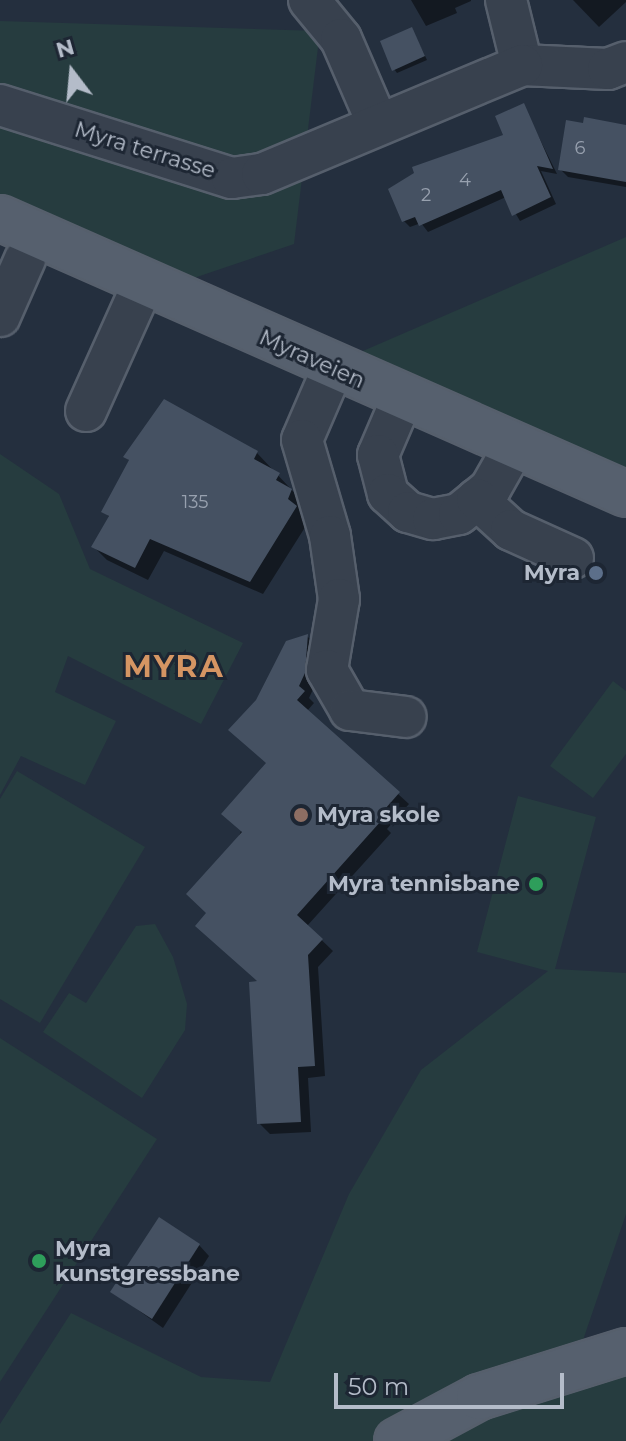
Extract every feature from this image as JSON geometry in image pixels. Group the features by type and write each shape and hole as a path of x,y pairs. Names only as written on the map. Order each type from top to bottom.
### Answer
{"main road":[{"name":"Myraveien","path":"0,218 25,253 143,284 626,494"},
{"path":"397,1441 479,1397 626,1351"}],"street":[{"path":"309,0 341,39 377,122"},
{"path":"506,0 522,65"},
{"name":"Myra terrasse","path":"0,105 232,178 262,174 377,122 522,65 608,69 626,62"},
{"path":"0,316 25,253"},
{"path":"86,411 143,284"},
{"path":"333,368 302,440 330,536 339,599 327,670 350,710 406,717"},
{"path":"402,399 378,455 388,494 408,512 433,519 459,514 490,489 515,445"},
{"path":"477,499 511,530 573,558"}],"green space":[{"path":"0,21 320,31 294,244 188,280 0,229"},
{"path":"626,237 626,477 349,357"},
{"path":"0,454 59,494 90,569 243,643 201,724 68,656 55,692 116,721 85,785 21,756 0,795"},
{"path":"613,681 626,691 626,754 593,798 550,766"},
{"path":"17,771 145,847 40,1023 0,999 0,799"},
{"path":"518,796 596,817 555,969 626,973 626,1214 581,1346 626,1339 626,1441 0,1441 0,1424 71,1313 201,1377 270,1382 349,1194 421,1070 548,971 477,952"},
{"path":"155,924 173,957 187,1004 185,1030 142,1098 43,1032 69,993 86,1003 136,926"},
{"name":"Myra kunstgressbane","path":"0,1038 157,1139 0,1382"}],"building":[{"path":"412,27 425,56 392,71 380,41"},
{"path":"524,103 553,169 537,166 551,197 512,216 501,190 419,226 415,217 402,222 388,189 414,173 412,167 503,135 495,116"},
{"path":"584,117 626,125 626,182 558,170 566,120 583,123"},
{"path":"164,399 258,451 254,459 280,473 276,480 292,489 288,499 297,506 250,582 150,539 135,568 91,547 109,516 101,512 129,460 123,457"},
{"path":"308,634 305,673 299,686 305,691 297,700 400,792 378,817 381,821 297,915 323,939 308,955 315,1066 298,1067 301,1122 257,1124 249,982 257,981 195,926 206,913 186,894 242,832 221,814 266,763 228,730 256,700 286,641"},
{"path":"159,1217 200,1244 152,1319 110,1292"}],"place":[{"name":"Myra","path":"596,573"},
{"name":"Myra skole","path":"301,815"},
{"name":"Myra tennisbane","path":"536,884"},
{"name":"Myra kunstgressbane","path":"39,1261"}],"district":[{"name":"MYRA","path":"174,667"}]}
